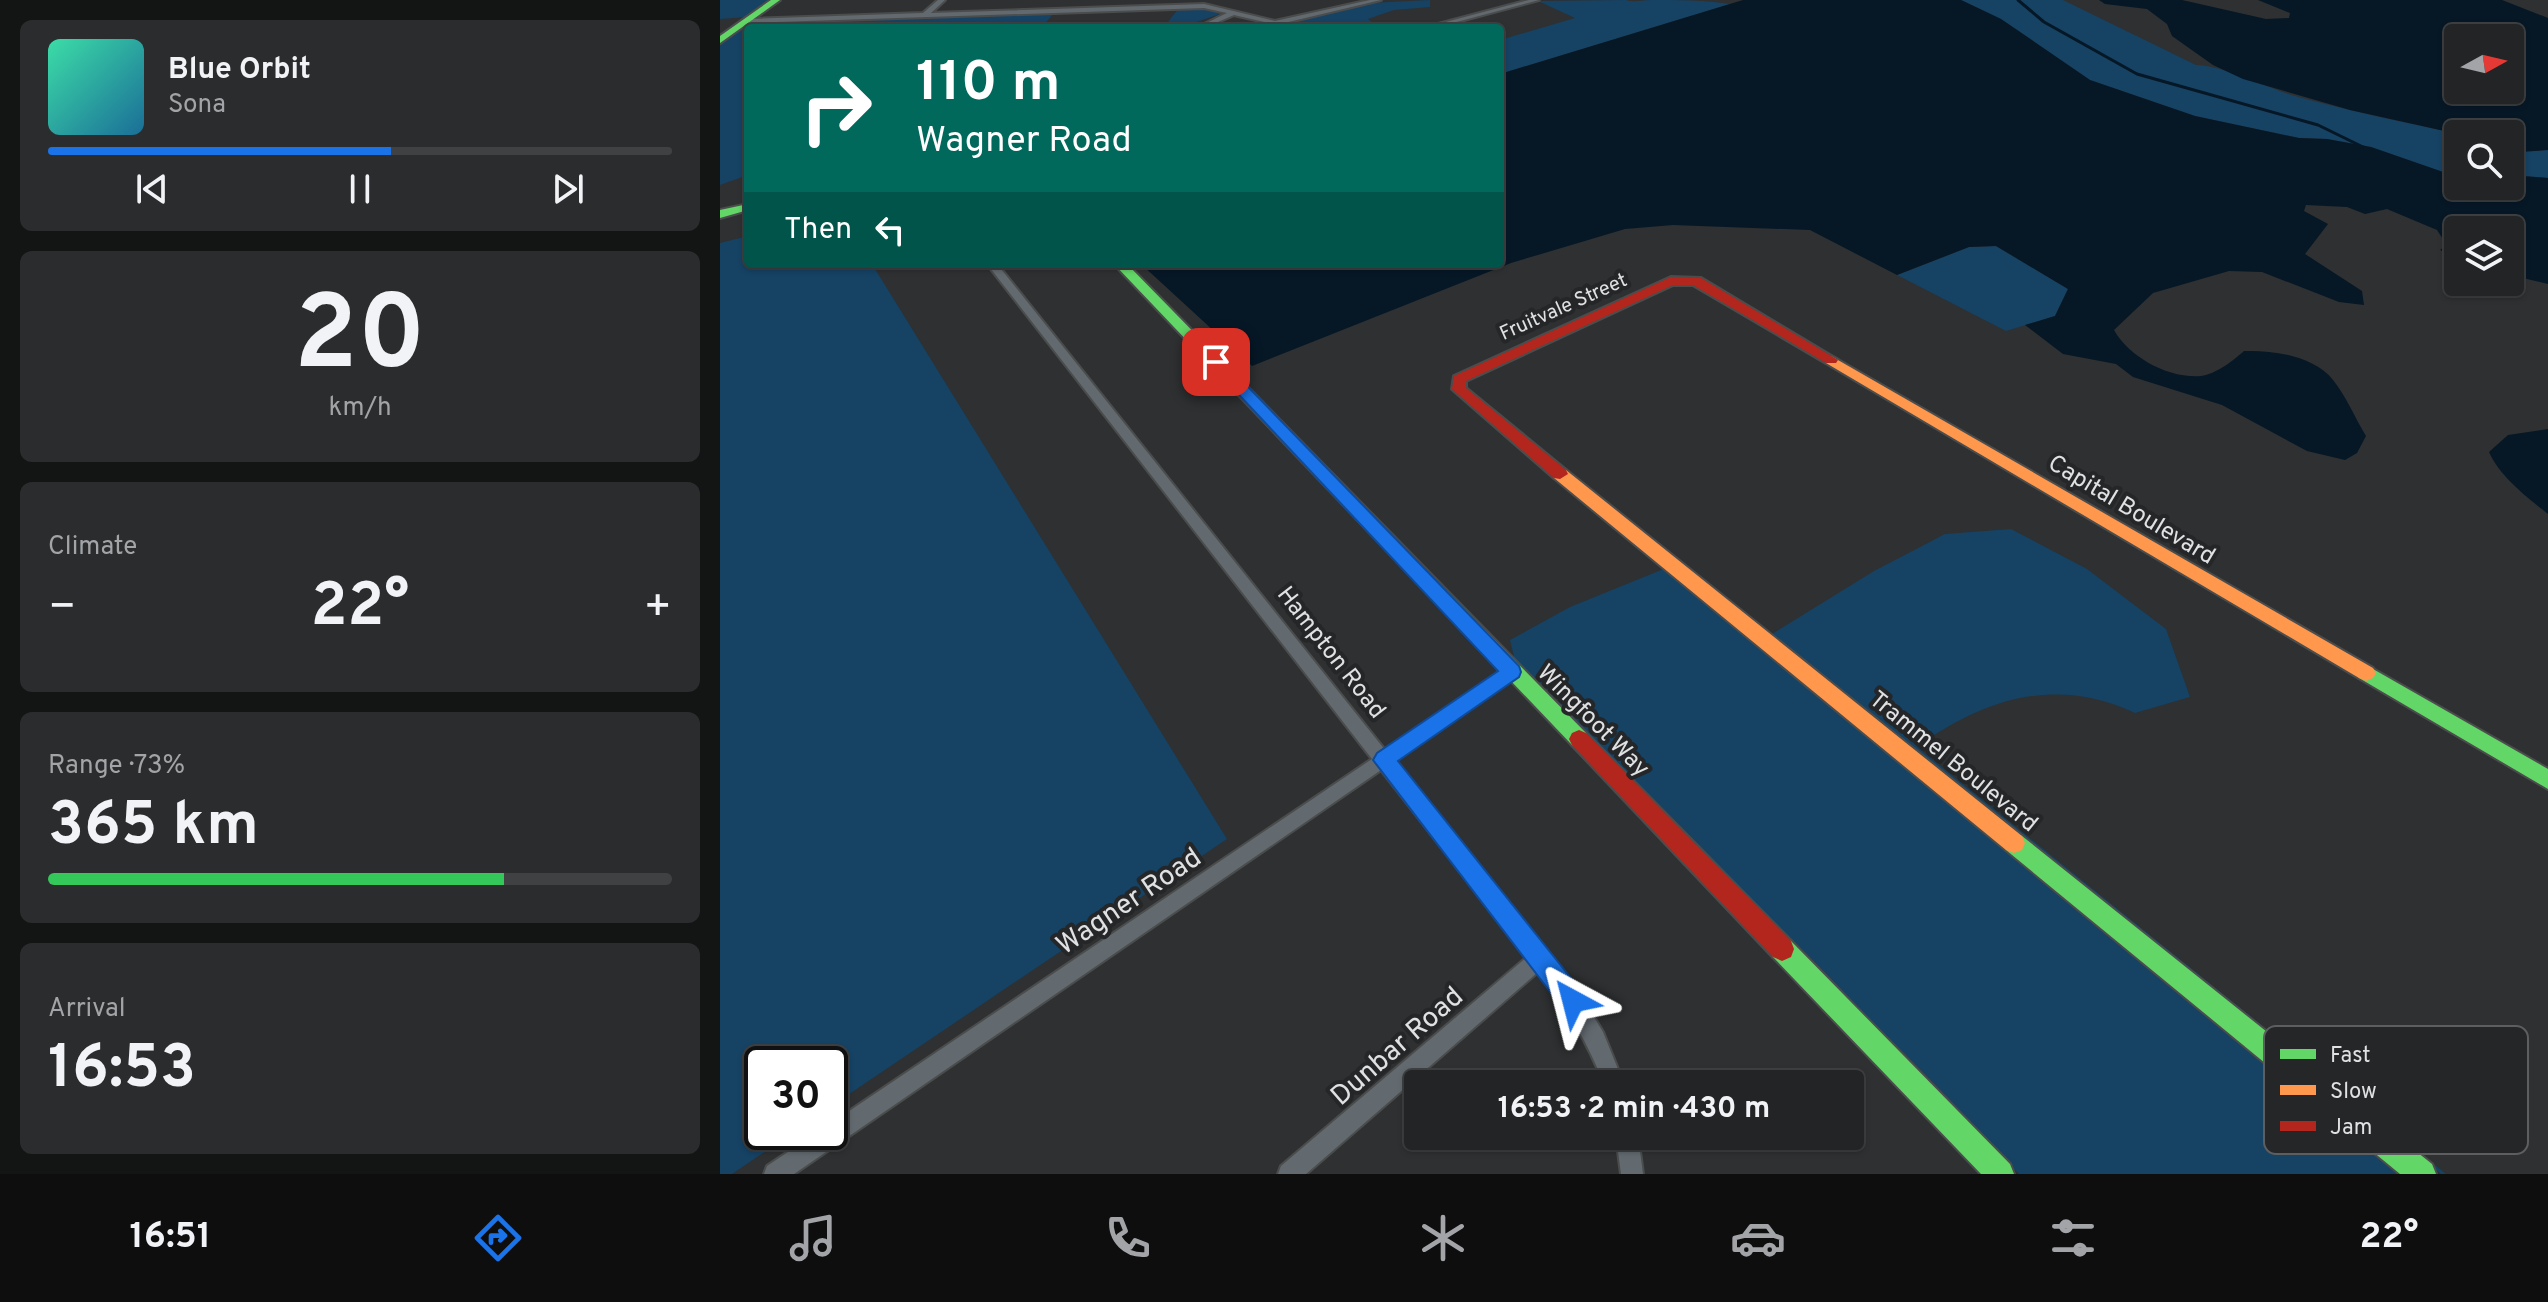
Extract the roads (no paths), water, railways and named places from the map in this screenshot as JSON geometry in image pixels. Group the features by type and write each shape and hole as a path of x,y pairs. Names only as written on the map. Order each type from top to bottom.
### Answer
{"street":[{"path":"720,40 776,0"},
{"path":"925,15 942,0"},
{"path":"748,21 1204,6 1275,23 1378,0"},
{"path":"1440,24 1536,0"},
{"path":"1208,24 1235,12"},
{"path":"720,214 744,208"},
{"name":"Hampton Road","path":"995,268 1573,1001 1596,1039 1608,1070"},
{"name":"Wingfoot Way","path":"1124,268 2000,1174"},
{"name":"Fruitvale Street","path":"1458,384 1464,374 1671,281 1692,280"},
{"name":"Capital Boulevard","path":"1692,280 2548,780"},
{"name":"Trammel Boulevard","path":"1458,384 1459,389 1484,412 2264,1046"},
{"name":"Wagner Road","path":"775,1174 1512,672"},
{"name":"Dunbar Road","path":"1289,1174 1540,958"},
{"path":"1629,1150 1632,1174"},
{"name":"Trammel Boulevard","path":"2397,1154 2422,1174"}],"waterway":[{"path":"2018,0 2044,22 2137,74 2318,125 2363,147"}]}
